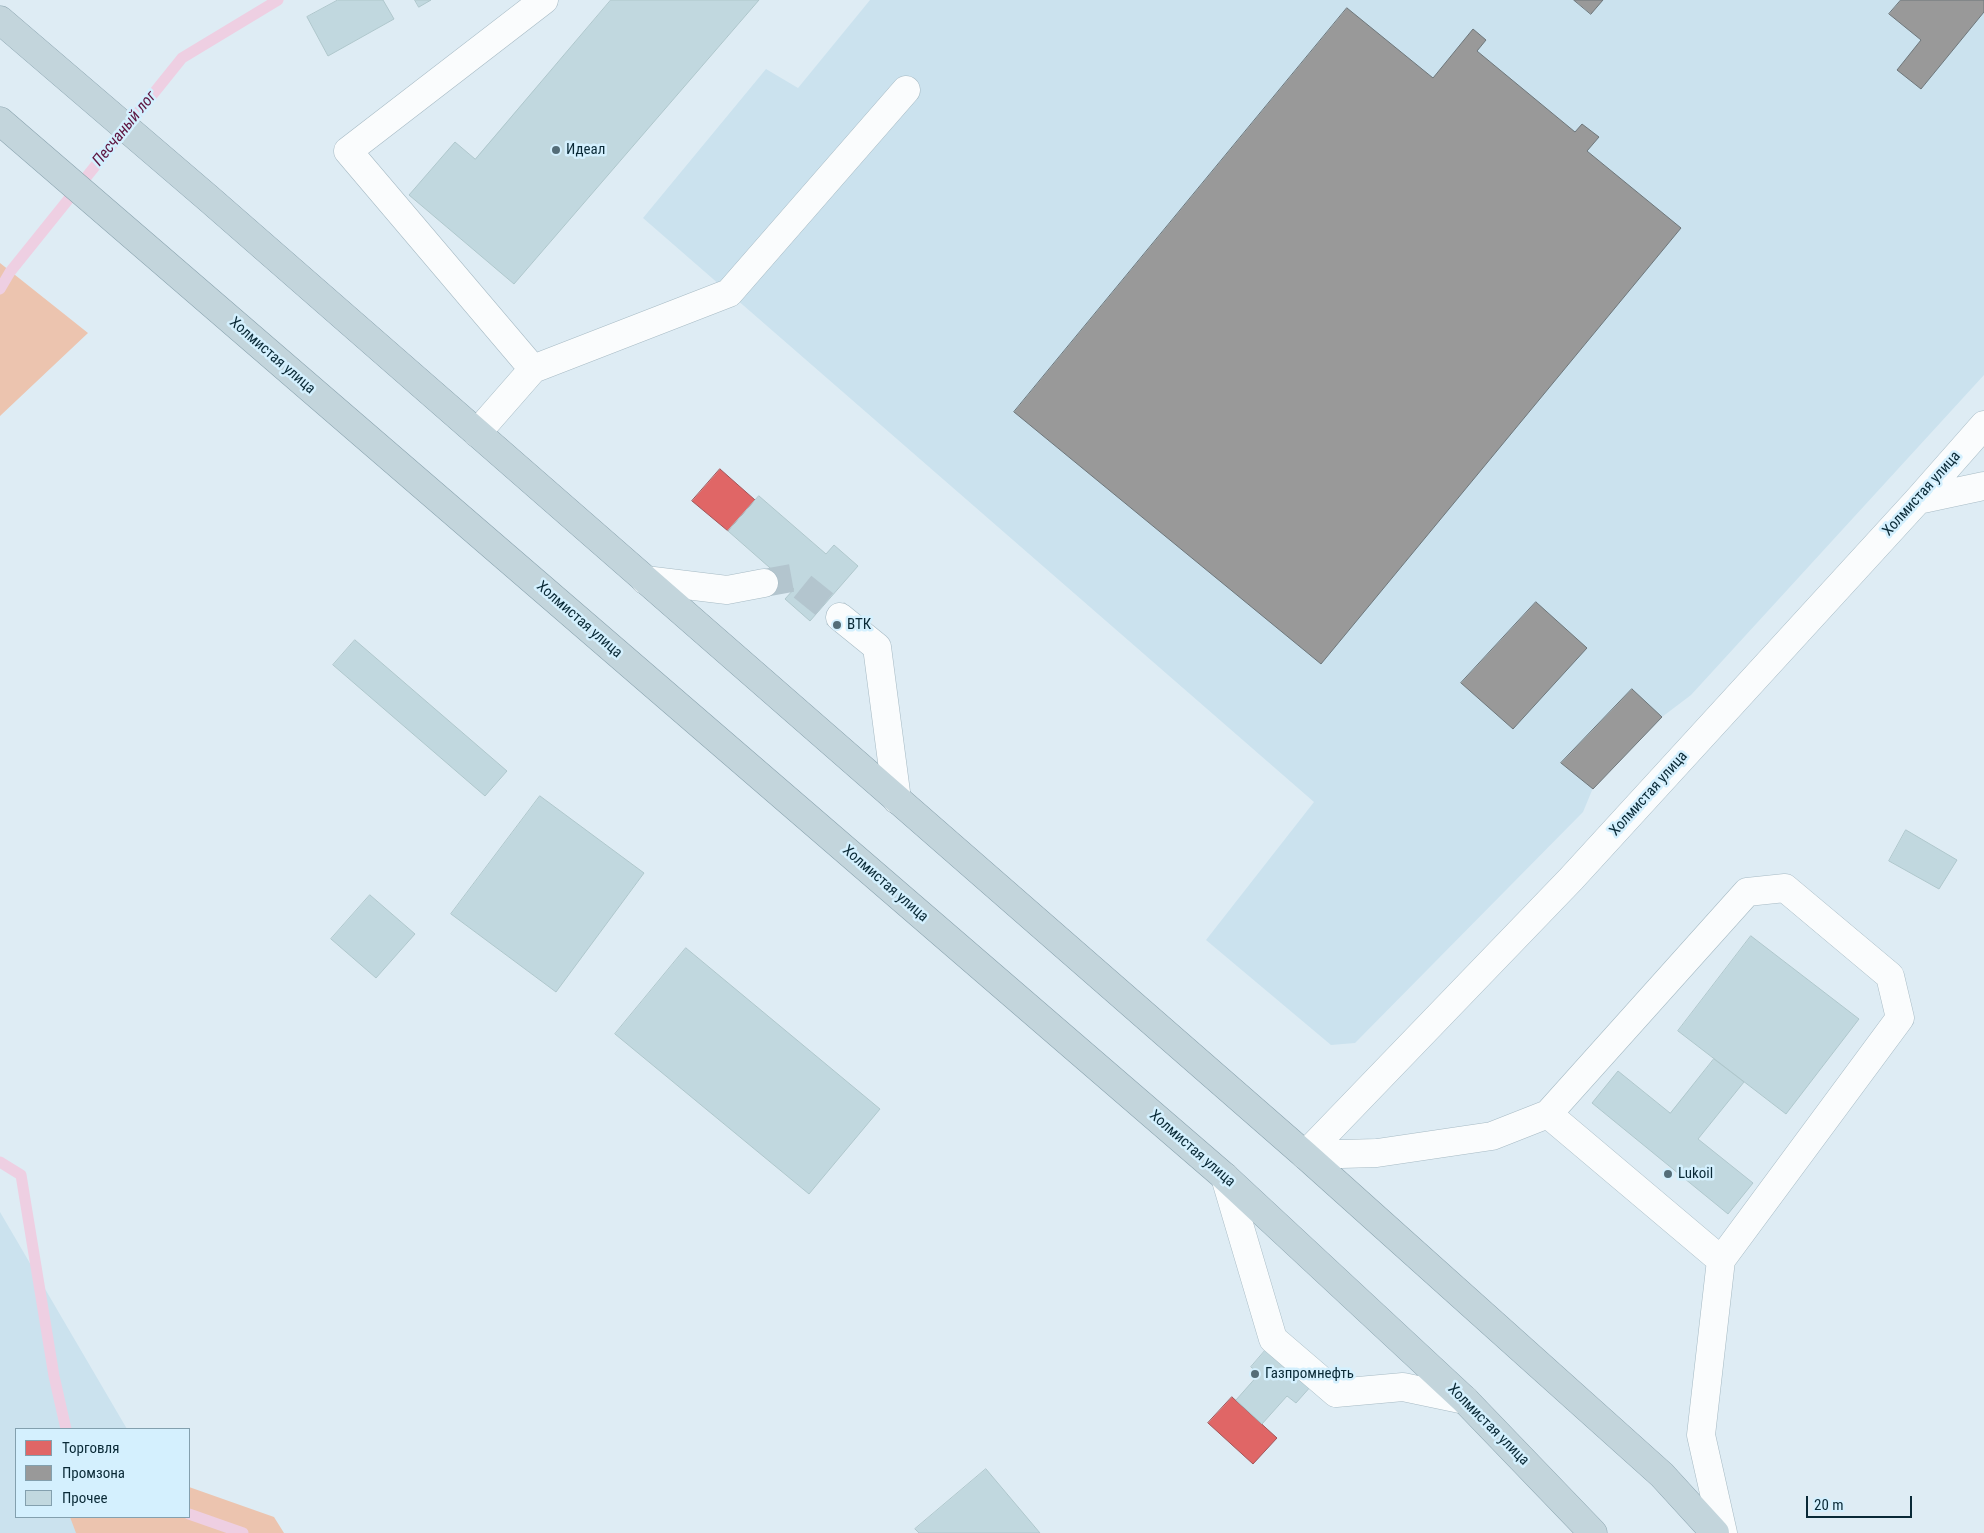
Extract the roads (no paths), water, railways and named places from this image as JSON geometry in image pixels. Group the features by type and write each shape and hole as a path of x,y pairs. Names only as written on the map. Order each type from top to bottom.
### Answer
{"highway":[{"path":"0,20 208,198 1305,1155 1662,1475 1715,1533"},
{"name":"Холмистая улица","path":"0,120 1225,1177 1465,1400 1593,1533"}],"street":[{"path":"533,369 348,151 544,0"},
{"path":"477,433 533,369 729,293 906,90"},
{"name":"Холмистая улица","path":"1305,1155 1572,879 1918,500 1984,424"},
{"path":"1918,500 1984,486"},
{"path":"646,580 727,590 764,583"},
{"path":"840,618 877,647 897,800"},
{"path":"1305,1155 1377,1153 1492,1136 1548,1114 1747,892 1785,888 1890,976 1900,1018 1721,1260 1701,1435 1723,1533"},
{"path":"1548,1114 1721,1260"},
{"path":"1225,1177 1273,1339 1336,1393 1403,1387 1465,1400"}],"waterway":[{"name":"Песчаный лог","path":"0,289 10,272 182,58 278,0"},
{"path":"0,1162 21,1175 54,1376 66,1428"},
{"path":"190,1514 243,1533"}],"tunnel":[{"path":"764,583 792,578 840,617"}],"place":[{"name":"Идеал","path":"556,150"},
{"name":"ВТК","path":"837,625"},
{"name":"Lukoil","path":"1668,1174"},
{"name":"Газпромнефть","path":"1255,1374"}]}
